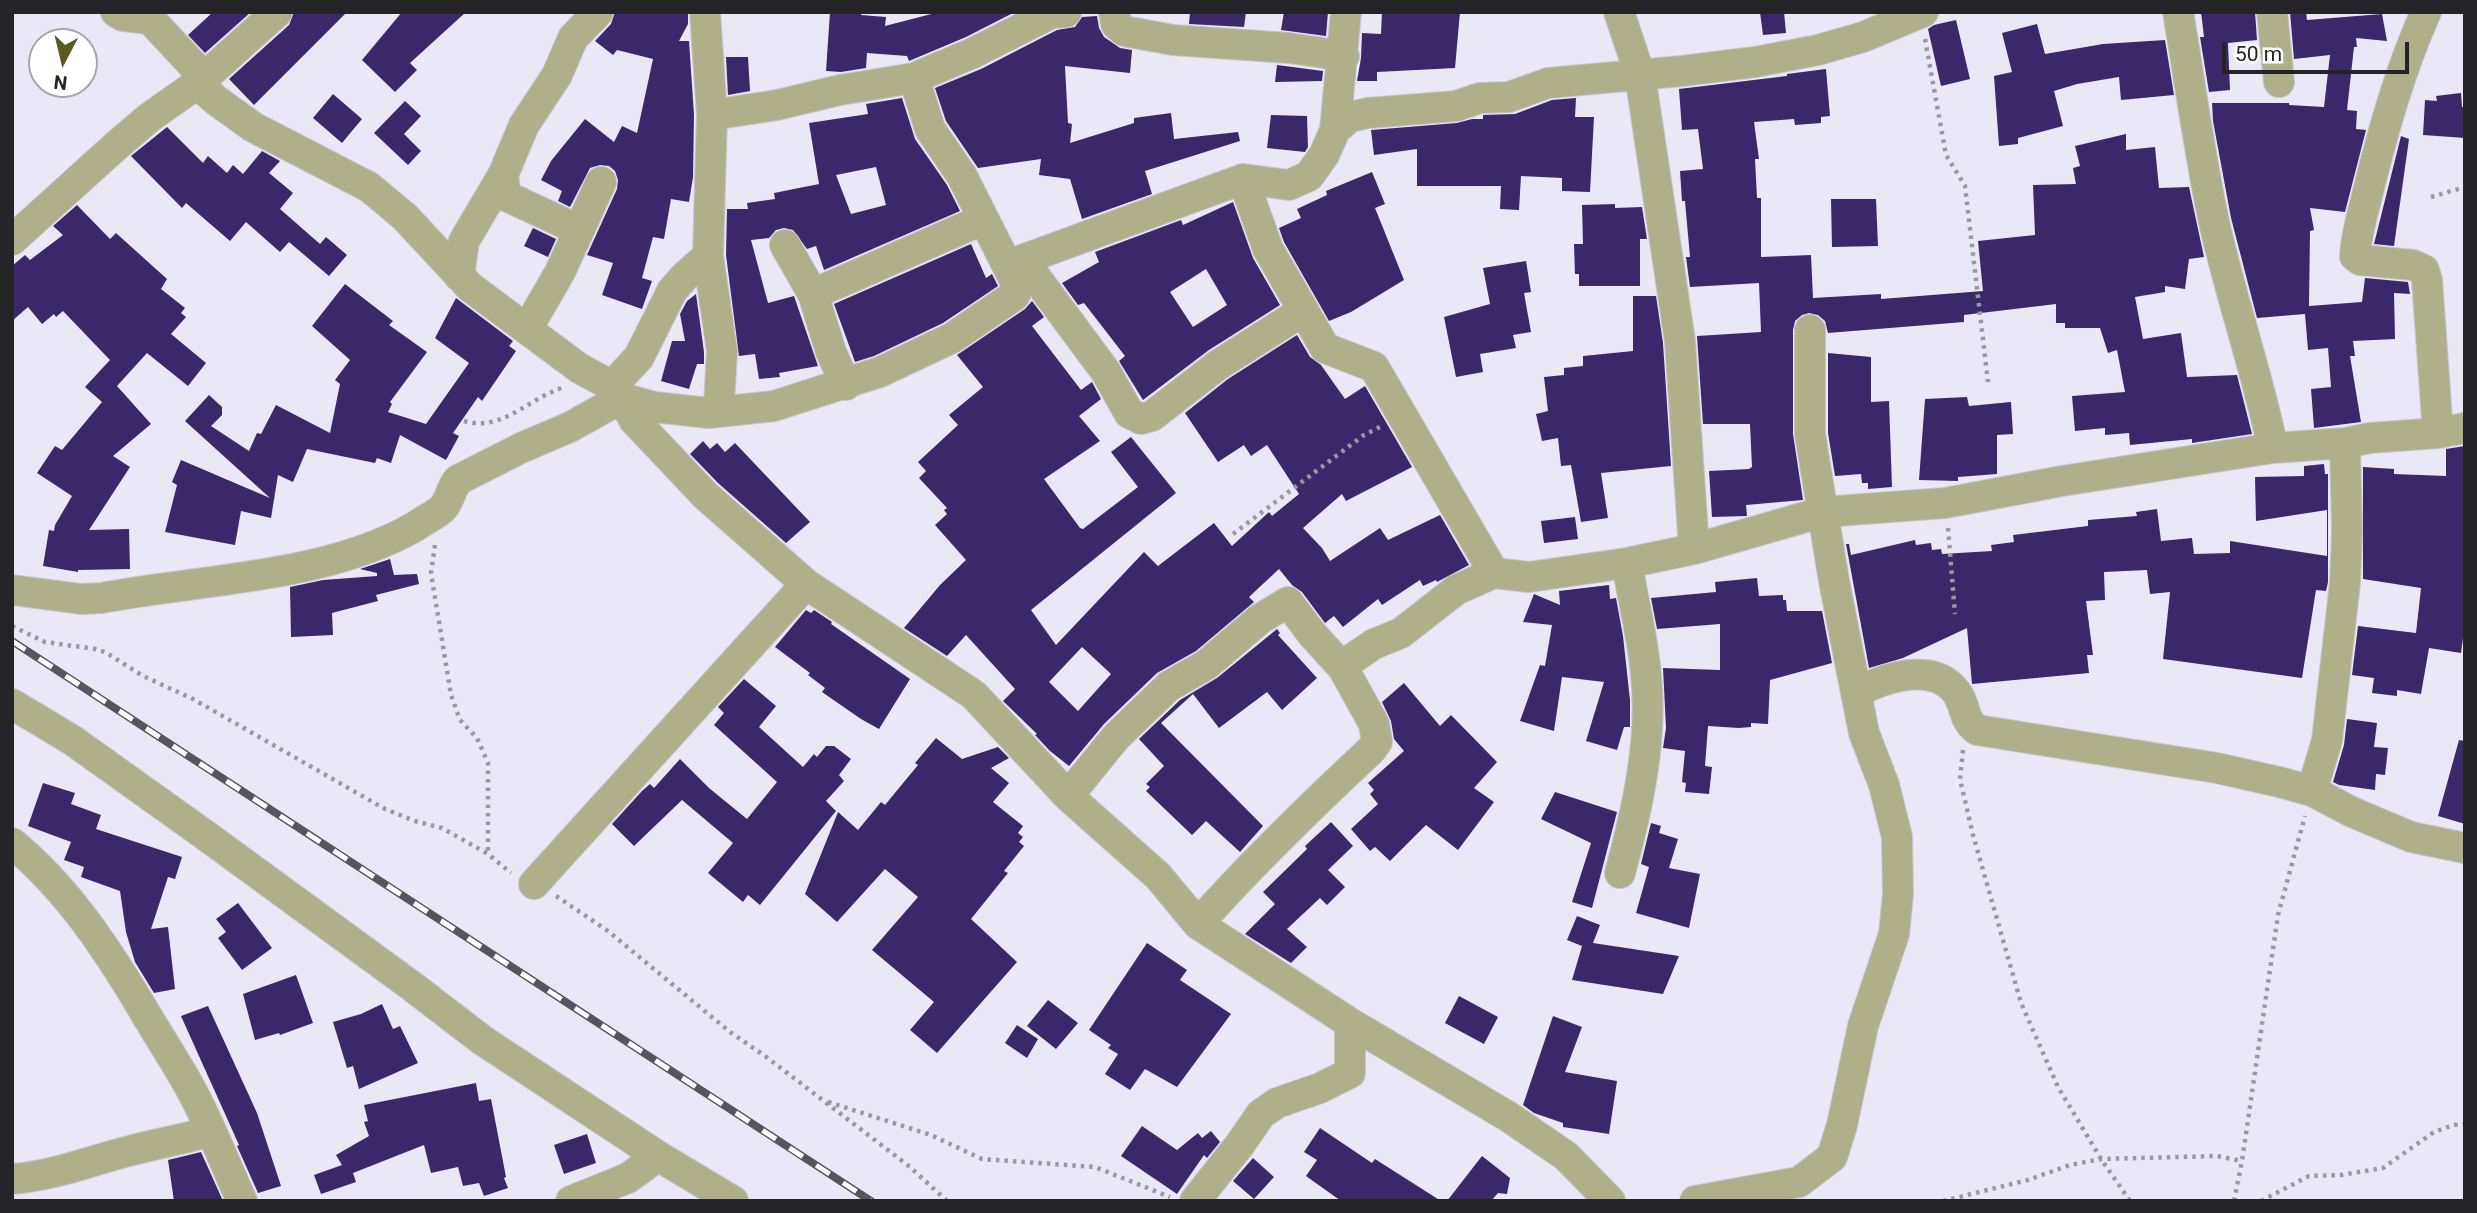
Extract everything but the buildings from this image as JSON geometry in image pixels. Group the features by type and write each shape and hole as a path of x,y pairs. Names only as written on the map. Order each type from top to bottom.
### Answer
{"street":[{"path":"116,12 123,16 150,19 217,101 253,127 369,187 405,217 459,276 527,329 611,388 654,407 709,413 774,406 880,372 952,338 1014,295 1018,287 1016,262"},
{"path":"12,240 150,117 200,80 277,12"},
{"path":"459,276 464,241 503,175 524,125 556,75 573,38 598,12"},
{"path":"705,12 712,116 708,256 722,351 719,405 709,413"},
{"path":"712,116 777,106 840,90 914,78 973,53 1052,13 1066,12"},
{"path":"1114,12 1116,24 1124,31 1172,40 1289,48 1344,56"},
{"path":"1016,262 1243,179 1289,185 1309,176 1324,155 1335,130 1346,12"},
{"path":"1619,12 1640,75 1680,341 1695,549"},
{"path":"2178,12 2215,223 2273,448"},
{"path":"2272,12 2279,82"},
{"path":"1343,668 1374,644 1401,633 1456,590 1494,573 1529,577 1627,563 1695,549 1823,512 1945,503 2062,481 2273,448 2345,443 2451,430 2424,270 2413,265 2360,260 2355,256 2371,181 2397,87 2426,12"},
{"path":"1335,130 1350,117 1368,113 1456,106 1480,98 1509,97 1548,83 1755,62 1818,50 1863,37 1922,13"},
{"path":"914,78 930,129 962,176 982,220 1106,372 1129,413 1141,419 1152,416 1218,365 1303,311"},
{"path":"503,175 506,196 579,230"},
{"path":"1243,179 1268,249 1325,348 1374,367 1494,573"},
{"path":"527,329 560,272 601,182"},
{"path":"813,294 982,220"},
{"path":"785,245 813,294 831,352 846,384"},
{"path":"12,590 92,598 259,575 306,565 391,540 444,507 452,486 458,480 570,427 639,357 672,291 708,256"},
{"path":"1695,1201 1799,1182 1832,1157 1842,1125 1863,1026 1894,934 1898,894 1897,837 1884,785 1864,733 1834,581 1810,434 1810,330"},
{"path":"611,388 634,420 706,496 806,584 974,695 1068,796 1158,876 1198,924 1350,1023 1509,1117 1566,1156 1610,1201"},
{"path":"2312,791 2327,740 2345,583 2345,443"},
{"path":"1620,873 1640,785 1646,729 1647,678 1627,563"},
{"path":"534,884 806,584"},
{"path":"1068,796 1115,737 1169,686 1206,665 1260,619 1288,601 1312,634 1343,668 1374,724 1377,742 1315,802 1198,924"},
{"path":"1857,692 1885,679 1920,674 1939,677 1958,695 1966,722 1977,730 2217,768 2312,791 2352,812 2411,837 2465,848"},
{"path":"12,704 72,740 228,851 413,986 481,1040 658,1156 733,1201"},
{"path":"12,843 27,855 62,893 104,948 188,1084 242,1201"},
{"path":"1195,1201 1261,1114 1277,1103 1320,1088 1350,1073 1350,1023"},
{"path":"12,1179 58,1172 211,1131"},
{"path":"571,1201 628,1178 658,1156"}],"path":[{"path":"1922,13 1929,71 1947,155 1965,186 1988,382"},
{"path":"2431,197 2465,187"},
{"path":"464,421 477,425 499,421 550,391 586,381 611,388"},
{"path":"1233,534 1364,435 1403,415"},
{"path":"1945,503 1955,614"},
{"path":"444,507 431,573 451,695 460,720 477,738 488,763 488,854"},
{"path":"12,626 45,642 105,652 143,676 226,718 350,790 405,817 442,828 488,854 511,873 534,884 608,931 730,1032 910,1167 947,1201"},
{"path":"1966,722 1960,779 1976,848 2021,1003 2058,1087 2130,1201"},
{"path":"2234,1201 2278,915 2312,791"},
{"path":"823,1101 931,1135 982,1159 1096,1167 1177,1201"},
{"path":"2262,1201 2309,1177 2382,1168 2434,1132 2465,1124"},
{"path":"1943,1201 2028,1180 2070,1165 2101,1159 2217,1156 2242,1161"}],"railway":[{"path":"12,641 871,1201"}]}
